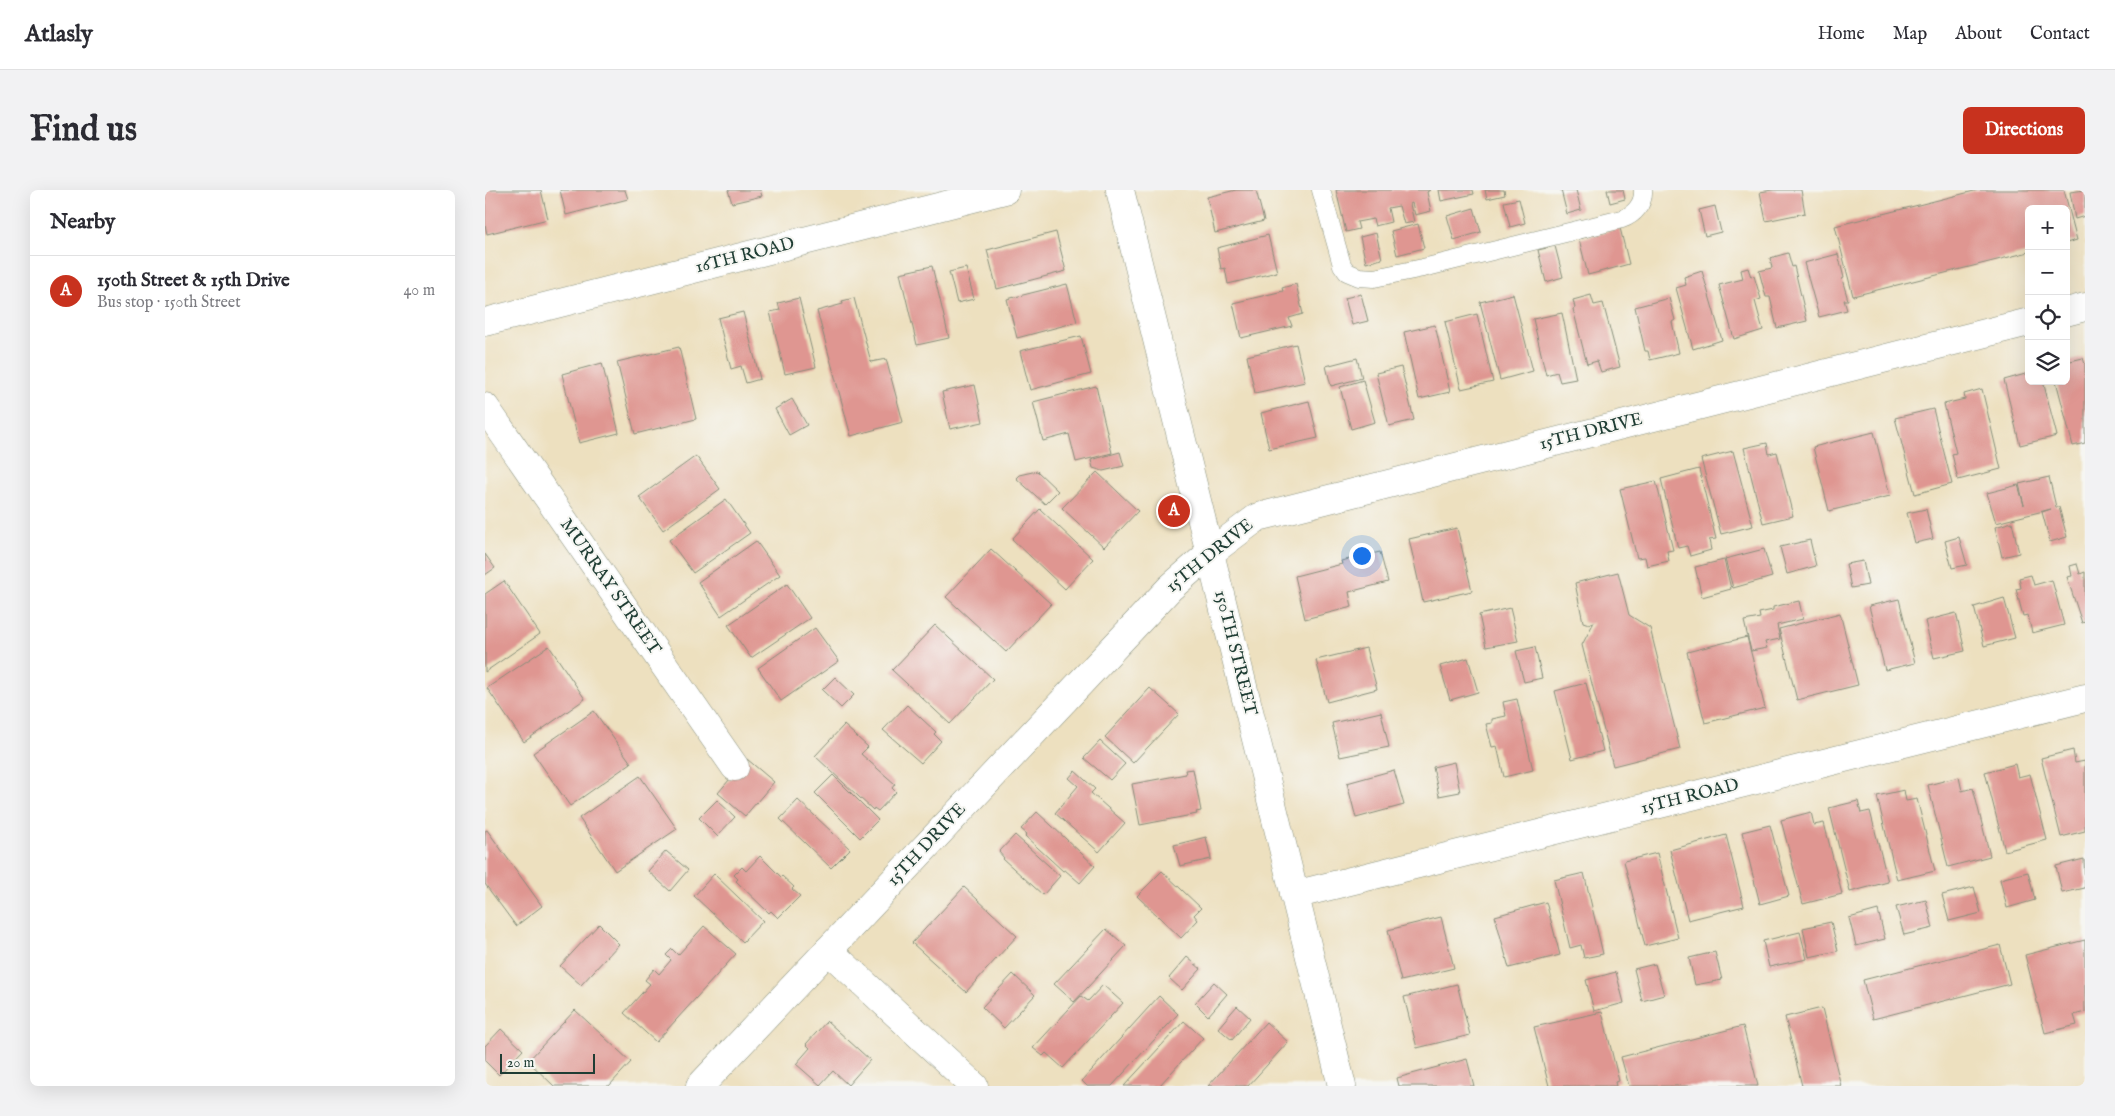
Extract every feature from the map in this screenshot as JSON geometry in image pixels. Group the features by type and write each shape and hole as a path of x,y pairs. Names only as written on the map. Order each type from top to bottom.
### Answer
{"street":[{"name":"16TH ROAD","path":"485,322 1005,190"},
{"name":"150TH STREET","path":"1120,190 1342,1086"},
{"path":"2070,311 2085,307"},
{"name":"15TH DRIVE","path":"700,1086 1170,588 1210,553 1258,516 2025,323"},
{"name":"MURRAY STREET","path":"485,407 735,767"},
{"name":"15TH ROAD","path":"1294,895 2085,698"},
{"path":"828,950 974,1086"}],"lane":[{"path":"1321,190 1342,265 1347,272 1359,277 1374,278 1423,268 1622,219 1631,216 1638,208 1643,190"}],"building":[{"path":"485,190 541,190 548,219 487,234 485,225"},
{"path":"560,190 625,190 628,199 566,215"},
{"path":"728,190 760,190 762,196 732,203"},
{"path":"1236,190 1256,190 1264,221 1215,233 1207,197"},
{"path":"1336,190 1430,190 1427,192 1431,211 1415,215 1412,203 1410,204 1414,222 1404,224 1399,206 1388,208 1391,222 1375,226 1373,219 1357,222 1359,229 1346,232"},
{"path":"1439,190 1473,190 1474,194 1441,201"},
{"path":"1485,190 1504,190 1505,195 1487,199"},
{"path":"1561,190 1576,190 1581,210 1567,214"},
{"path":"1607,190 1623,190 1625,199 1610,203"},
{"path":"1801,190 1805,213 1766,221 1760,192"},
{"path":"1978,190 2064,190 2068,205 2025,205 2025,253 1853,296 1835,226"},
{"path":"2085,190 2085,216 2075,219 2070,192"},
{"path":"1519,199 1525,223 1510,227 1504,202"},
{"path":"1715,206 1721,232 1705,236 1699,210"},
{"path":"1474,208 1481,232 1454,240 1447,216"},
{"path":"2070,213 2077,240 2070,242"},
{"path":"1418,224 1424,248 1397,255 1391,231"},
{"path":"1620,228 1629,264 1588,275 1579,239"},
{"path":"1056,232 1066,271 997,289 987,250"},
{"path":"1376,233 1382,259 1366,263 1360,237"},
{"path":"1268,235 1277,272 1228,284 1225,268 1221,269 1217,248"},
{"path":"1555,246 1563,277 1546,282 1538,250"},
{"path":"1788,253 1792,267 1794,266 1807,321 1777,328 1770,297 1766,297 1759,271 1772,268 1770,258"},
{"path":"1838,254 1848,300 1844,300 1847,310 1819,317 1804,263"},
{"path":"932,266 949,338 917,345 900,273"},
{"path":"966,268 974,299 957,303 949,272"},
{"path":"1748,268 1751,277 1754,276 1761,299 1755,301 1763,330 1734,339 1719,285 1743,279 1741,270"},
{"path":"1702,271 1722,340 1693,349 1676,288 1686,285 1684,277"},
{"path":"1067,284 1077,322 1017,338 1007,299"},
{"path":"1296,284 1303,314 1289,318 1292,326 1241,338 1233,303 1283,291 1282,288"},
{"path":"1361,294 1368,321 1352,325 1345,298"},
{"path":"1513,294 1533,371 1500,380 1480,302"},
{"path":"1591,295 1594,305 1603,303 1620,367 1601,372 1597,361 1587,364 1573,309 1575,308 1573,300"},
{"path":"799,298 816,367 785,374 770,312 780,310 778,303"},
{"path":"854,298 871,362 886,359 903,422 851,436 817,311 843,304 842,301"},
{"path":"1669,298 1675,320 1672,322 1679,353 1650,360 1648,351 1645,351 1635,307"},
{"path":"743,312 760,379 746,383 741,366 731,369 718,318"},
{"path":"1562,313 1576,379 1560,382 1557,372 1546,375 1533,319"},
{"path":"1477,314 1493,382 1461,389 1445,322"},
{"path":"1435,325 1450,392 1419,399 1404,332"},
{"path":"1081,336 1091,374 1030,390 1020,351"},
{"path":"1296,344 1305,382 1255,393 1247,356"},
{"path":"679,347 696,419 635,434 617,362"},
{"path":"1357,358 1362,378 1331,386 1326,366"},
{"path":"2083,358 2085,364 2085,443 2073,446 2057,385 2070,385 2070,361"},
{"path":"602,363 619,433 579,443 562,374"},
{"path":"1401,367 1414,420 1389,426 1376,373"},
{"path":"2025,374 2025,385 2044,385 2057,436 2020,445 2004,380"},
{"path":"1363,380 1375,422 1351,429 1340,387"},
{"path":"975,385 983,422 950,429 942,392"},
{"path":"1096,386 1112,453 1076,462 1069,434 1043,441 1033,402"},
{"path":"1982,389 2001,469 1958,480 1952,454 1956,453 1944,404 1965,399 1964,394"},
{"path":"792,399 807,425 789,435 775,409"},
{"path":"1309,401 1318,438 1269,449 1261,413"},
{"path":"1933,409 1952,484 1915,494 1895,418"},
{"path":"1874,432 1890,496 1829,511 1813,447"},
{"path":"1767,443 1769,454 1777,452 1793,516 1763,523 1744,448"},
{"path":"1733,451 1753,526 1721,534 1701,459"},
{"path":"1120,452 1124,466 1103,471 1093,468 1091,460"},
{"path":"696,456 720,489 663,530 639,497"},
{"path":"1699,469 1716,539 1709,540 1711,550 1690,556 1687,546 1678,548 1661,479"},
{"path":"1037,471 1058,491 1045,504 1016,478 1019,475"},
{"path":"1097,472 1138,511 1104,547 1062,508"},
{"path":"2049,477 2056,507 2059,507 2067,537 2050,542 2042,512 2051,509 1996,523 1987,493 2018,485 2024,505 2019,484"},
{"path":"1656,481 1673,550 1667,551 1669,561 1647,566 1645,557 1637,558 1620,489"},
{"path":"726,499 750,533 693,573 669,540"},
{"path":"1040,509 1093,559 1065,589 1012,539"},
{"path":"1926,509 1933,539 1915,543 1907,513"},
{"path":"2012,522 2019,553 2002,557 1995,527"},
{"path":"1457,528 1472,591 1423,602 1409,539"},
{"path":"1959,537 1967,565 1952,568 1945,541"},
{"path":"1810,540 1816,566 1787,574 1780,547"},
{"path":"756,541 780,575 721,616 698,582"},
{"path":"991,549 1051,604 1006,652 946,597"},
{"path":"1764,549 1772,577 1733,588 1725,559"},
{"path":"1380,552 1388,582 1349,592 1352,607 1305,619 1295,576 1342,564 1341,561"},
{"path":"485,554 495,568 485,575"},
{"path":"1724,560 1731,589 1702,597 1695,567"},
{"path":"1863,561 1868,585 1851,588 1846,564"},
{"path":"2077,564 2080,574 2085,572 2085,622 2082,623 2067,577 2072,576 2070,566"},
{"path":"1618,572 1629,615 1650,628 1680,749 1613,766 1582,645 1594,622 1589,624 1583,622 1575,583"},
{"path":"2031,575 2034,585 2052,580 2064,625 2032,633 2028,615 2023,616 2016,589 2021,588 2019,578"},
{"path":"504,581 540,634 485,672 485,594"},
{"path":"787,584 810,618 751,658 728,625"},
{"path":"2004,598 2015,638 1984,646 1974,607"},
{"path":"1899,599 1915,663 1885,670 1869,606"},
{"path":"1799,601 1803,619 1777,625 1780,639 1765,642 1767,648 1751,651 1744,621 1760,618 1759,613 1773,610 1773,607"},
{"path":"1510,608 1518,641 1486,647 1479,615"},
{"path":"1840,613 1858,685 1797,700 1779,629"},
{"path":"1956,613 1965,651 1934,658 1925,621"},
{"path":"935,625 993,679 950,724 892,670"},
{"path":"815,628 839,661 781,701 758,668"},
{"path":"1747,637 1765,708 1705,723 1687,652"},
{"path":"549,646 585,699 524,742 487,688"},
{"path":"1535,647 1542,678 1524,682 1516,651"},
{"path":"1366,648 1377,689 1327,702 1316,660"},
{"path":"1468,658 1478,692 1450,700 1440,666"},
{"path":"835,677 854,695 841,708 822,690"},
{"path":"1586,683 1603,751 1572,759 1555,691"},
{"path":"1150,688 1179,714 1133,763 1105,737"},
{"path":"1517,699 1533,770 1504,777 1497,746 1492,747 1486,724 1492,723 1492,719 1506,716 1503,702"},
{"path":"907,705 936,732 934,734 941,741 921,763 883,730"},
{"path":"594,711 631,763 570,806 533,753"},
{"path":"1381,712 1389,747 1340,757 1332,723"},
{"path":"844,725 868,747 861,754 895,784 892,788 896,792 878,811 874,808 873,810 815,756"},
{"path":"1100,741 1125,764 1110,780 1084,758"},
{"path":"2073,750 2075,763 2085,761 2085,831 2061,837 2041,758"},
{"path":"747,759 774,782 745,816 718,793"},
{"path":"1454,762 1460,792 1439,796 1433,767"},
{"path":"2015,764 2018,777 2030,774 2047,840 2005,851 1985,772"},
{"path":"1193,769 1201,811 1196,812 1197,814 1140,825 1132,784 1186,774 1185,770"},
{"path":"1394,770 1404,805 1356,818 1347,783"},
{"path":"1075,771 1095,789 1091,793 1125,823 1099,852 1055,813 1078,786 1069,778"},
{"path":"833,775 878,820 860,838 815,793"},
{"path":"640,776 677,829 615,871 579,818"},
{"path":"1959,777 1962,791 1973,788 1990,856 1948,867 1928,785"},
{"path":"1904,790 1906,801 1917,799 1935,871 1897,880 1877,796"},
{"path":"717,800 735,817 717,836 699,818"},
{"path":"798,800 850,849 831,868 780,819"},
{"path":"1858,801 1861,813 1870,811 1888,882 1850,892 1829,808"},
{"path":"1037,812 1095,866 1080,883 1065,870 1063,871 1025,836 1027,834 1021,829"},
{"path":"1811,812 1814,825 1824,823 1842,894 1803,904 1781,820"},
{"path":"1770,825 1789,896 1760,904 1742,832"},
{"path":"487,830 542,906 516,926 485,884 485,831"},
{"path":"1015,835 1060,876 1043,895 1003,859 999,852"},
{"path":"1726,835 1744,906 1688,920 1670,850"},
{"path":"1206,837 1211,859 1180,866 1174,845"},
{"path":"666,851 688,870 670,891 648,871"},
{"path":"1657,853 1678,938 1645,946 1624,861"},
{"path":"760,856 794,887 792,889 800,896 778,918 771,911 769,913 736,881 738,879 734,875 742,867 746,871"},
{"path":"2084,859 2085,888 2062,893 2056,866"},
{"path":"1162,871 1201,908 1194,915 1198,920 1181,938 1137,896"},
{"path":"2028,872 2035,900 2007,908 2000,879"},
{"path":"1584,873 1603,954 1584,958 1581,945 1570,948 1554,880"},
{"path":"714,874 763,921 743,942 694,896"},
{"path":"964,887 1017,936 966,992 912,943"},
{"path":"1974,887 1981,913 1949,921 1942,895"},
{"path":"1926,900 1933,928 1904,935 1896,907"},
{"path":"1546,902 1560,955 1509,968 1495,916"},
{"path":"1878,910 1885,939 1856,946 1849,918"},
{"path":"1441,917 1454,968 1401,981 1388,930"},
{"path":"1831,922 1838,951 1809,957 1803,928"},
{"path":"599,924 619,944 581,985 560,966"},
{"path":"704,926 736,954 656,1042 624,1013 650,984 645,980 654,969 659,974 671,960 666,955 672,949 678,955"},
{"path":"1106,929 1126,946 1074,1002 1054,984"},
{"path":"1800,932 1807,959 1769,967 1763,941"},
{"path":"2085,940 2085,1012 2074,1015 2077,1025 2045,1033 2025,955"},
{"path":"2000,945 2010,984 1873,1019 1863,980"},
{"path":"1715,952 1722,980 1695,985 1689,958"},
{"path":"1187,957 1201,969 1182,990 1169,978"},
{"path":"1655,964 1664,995 1642,1001 1634,969"},
{"path":"1616,972 1624,1003 1594,1011 1586,980"},
{"path":"1013,974 1035,995 1004,1028 982,1007"},
{"path":"1214,982 1227,994 1208,1016 1195,1003"},
{"path":"1457,984 1470,1035 1417,1048 1404,997"},
{"path":"1103,985 1123,1003 1063,1068 1046,1053 1043,1056 1033,1048 1081,996 1088,1001"},
{"path":"1159,996 1178,1014 1112,1086 1087,1086 1082,1081"},
{"path":"1237,1006 1250,1018 1232,1040 1218,1028"},
{"path":"1822,1008 1841,1086 1802,1086 1785,1017"},
{"path":"575,1010 631,1062 609,1086 554,1086 528,1061"},
{"path":"1602,1012 1619,1081 1615,1082 1616,1086 1549,1086 1534,1027"},
{"path":"827,1021 870,1060 848,1085 833,1071 820,1085 796,1064 810,1048 806,1044"},
{"path":"1184,1021 1203,1038 1159,1086 1124,1086"},
{"path":"1266,1022 1288,1042 1248,1086 1208,1086"},
{"path":"1743,1026 1758,1086 1629,1086 1621,1057"},
{"path":"501,1029 523,1050 499,1075 485,1061 485,1046"},
{"path":"1467,1059 1474,1086 1399,1086 1397,1078"}],"place":[{"name":"150th Street & 15th Drive","path":"1174,511"}]}
